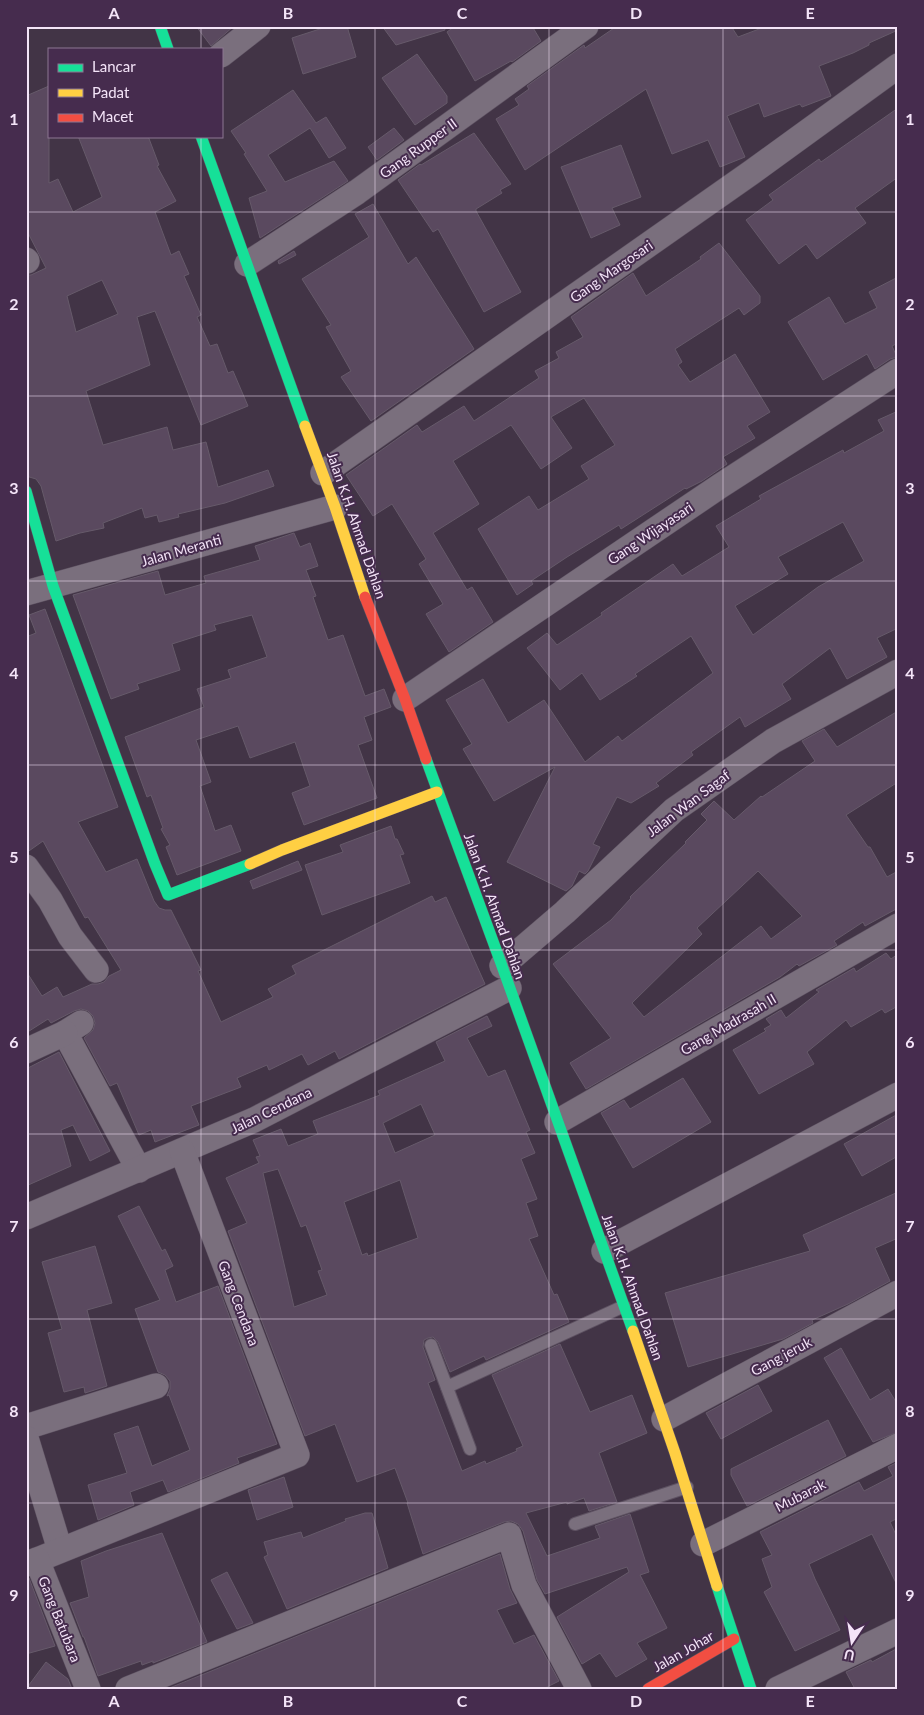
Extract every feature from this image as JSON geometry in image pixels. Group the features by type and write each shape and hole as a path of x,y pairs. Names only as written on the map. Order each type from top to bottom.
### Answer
{"main road":[{"path":"160,26 168,48"},
{"name":"Jalan K.H. Ahmad Dahlan","path":"202,138 323,473 365,597 405,699 624,1306 687,1487 703,1544 751,1689"},
{"path":"26,491 53,586 168,895 437,792"},
{"name":"Jalan Johar","path":"648,1689 734,1639"}],"street":[{"path":"222,54 258,26"},
{"name":"Gang Rupper II","path":"247,264 357,192 586,26"},
{"name":"Gang Margosari","path":"323,473 752,172 898,66"},
{"name":"Gang Wijayasari","path":"405,699 720,486 898,371"},
{"name":"Jalan Meranti","path":"26,593 335,507"},
{"name":"Jalan Wan Sagaf","path":"505,977 565,912 674,810 773,741 898,672"},
{"path":"26,867 50,900 70,936 96,970"},
{"name":"Gang Madrasah II","path":"557,1122 898,926"},
{"name":"Jalan Cendana","path":"26,1217 254,1120 505,977"},
{"path":"26,1051 73,1028 139,1170"},
{"path":"604,1251 898,1095"},
{"name":"Gang Cendana","path":"60,1550 297,1455 182,1151"},
{"name":"Gang jeruk","path":"664,1419 898,1293"},
{"path":"26,1426 156,1386"},
{"path":"26,1438 60,1550 32,1562"},
{"name":"Mubarak","path":"703,1544 898,1446"},
{"path":"128,1689 509,1535 524,1585 578,1689"},
{"name":"Gang Batubara","path":"32,1562 88,1689"},
{"path":"778,1689 898,1631"}],"lane":[{"path":"447,1386 624,1306"},
{"path":"431,1345 470,1448"},
{"path":"575,1524 687,1487"}],"building":[{"path":"196,26 234,26 211,46"},
{"path":"329,26 347,26 356,57 303,74 292,38"},
{"path":"382,26 444,26 445,30 396,45"},
{"path":"455,26 532,26 541,41 512,62 475,81 447,32"},
{"path":"617,26 731,26 738,37 767,26 898,26 898,30 869,43 869,45 853,53 819,66 831,96 802,107 800,104 764,117 759,103 727,116 745,157 720,167 708,140 672,154 646,89 525,170 496,119 519,105 515,99 529,89 527,86 584,45 585,48"},
{"path":"417,54 447,96 447,103 415,125 382,78"},
{"path":"48,86 49,183 58,179 73,212 102,197 79,138 149,138 159,165 157,166 176,201 155,212 171,255 179,251 189,274 184,276 201,315 197,317 210,346 217,344 228,373 233,371 248,406 201,425 155,311 137,317 150,365 86,391 103,445 167,427 173,450 206,442 218,487 268,470 274,486 225,503 178,514 179,517 159,522 157,515 145,518 142,508 103,523 104,528 56,541 41,486 36,479 26,476 26,275 31,275 46,268 26,229 26,96","holes":["102,280 118,314 76,332 67,296"]},
{"path":"293,90 316,123 326,117 346,148 329,158 310,128 268,155 285,182 334,161 348,181 260,238 249,198 267,191 244,154 246,153 231,131"},
{"path":"898,108 898,177 855,208 866,223 817,259 806,244 779,264 746,220 773,200 769,195 819,159 821,162"},
{"path":"394,128 404,140 377,160 368,147"},
{"path":"474,133 511,184 500,190 502,193 476,209 476,211 521,292 484,312 438,229 433,232 398,180 420,164"},
{"path":"621,145 641,197 612,208 620,225 591,238 561,167"},
{"path":"373,204 408,264 416,257 474,349 371,421 341,377 351,371 326,327 331,325 302,279 369,237 355,214"},
{"path":"719,243 760,296 760,303 744,315 739,308 675,349 682,362 678,365 690,382 735,354 770,412 747,426 755,438 723,457 727,464 702,481 685,488 621,529 619,525 567,557 531,581 533,584 517,595 478,529 529,496 538,510 589,479 581,466 615,445 584,398 551,417 572,448 541,469 511,425 453,461 479,504 433,533 467,590 472,587 493,622 449,652 426,614 443,604 419,564 426,559 392,504 373,516 346,475 417,425 422,432 464,406 474,421 539,378 535,371 559,358 556,352 583,337 571,317 633,273 646,296 701,259 700,257"},
{"path":"294,251 296,255 279,264 278,261"},
{"path":"898,277 898,343 892,346 897,357 890,359 875,369 867,354 823,380 788,322 829,297 845,324 877,308 869,292"},
{"path":"898,411 898,628 877,638 887,657 847,679 830,648 782,684 791,699 745,727 740,717 691,752 693,755 656,783 659,786 631,803 617,797 593,844 600,847 588,871 585,874 579,871 572,886 566,891 507,862 555,767 494,801 463,749 472,744 446,700 483,679 508,723 544,700 585,762 618,736 622,741 713,673 691,636 635,674 637,676 600,700 582,673 560,690 527,648 547,633 557,645 673,564 682,576 729,547 716,526 761,499 759,496 843,450 844,453 884,431 878,420","holes":["843,522 864,561 818,587 753,635 735,606 788,574 778,557"]},
{"path":"294,533 300,547 310,543 318,566 306,570 316,596 313,597 328,640 343,635 365,696 384,689 391,707 364,717 372,740 358,745 377,798 304,825 292,793 310,786 295,742 250,758 238,726 196,740 211,782 200,786 215,831 231,825 241,851 177,875 166,847 170,845 161,829 163,828 151,795 147,797 125,737 204,707 197,689 231,678 228,670 267,657 252,615 214,625 216,630 172,644 180,670 137,684 139,689 111,699 73,595 158,571 165,595 206,583 204,576 260,560 255,546"},
{"path":"45,609 118,807 78,822 106,872 137,859 154,901 159,908 171,910 201,970 198,971 221,1022 273,997 268,989 296,974 292,966 432,896 435,902 446,897 485,984 339,1059 335,1051 308,1065 302,1054 269,1070 267,1065 237,1078 241,1087 191,1106 199,1125 155,1142 151,1130 139,1135 117,1083 110,1086 84,1038 93,1030 95,1023 93,1016 88,1011 81,1009 74,1011 51,1023 48,1019 26,1033 26,971 42,996 57,987 63,997 92,984 104,982 109,976 121,970 88,917 85,918 43,841 26,853 26,637 36,633 29,615"},
{"path":"898,711 898,782 846,815 868,847 870,847 887,877 898,871 898,908 865,926 863,922 834,941 837,945 799,966 797,964 780,977 586,1089 570,1063 611,1038 553,964 611,920 630,897 707,820 701,814 714,801 734,820 761,796 815,761 802,741 824,729 837,747","holes":["758,871 802,916 771,939 761,926 644,1017 632,1003 702,934 697,928"]},
{"path":"391,826 395,839 397,839 404,854 400,855 410,883 322,915 305,865 343,852 340,845"},
{"path":"298,861 302,870 253,889 250,881"},
{"path":"886,953 891,959 898,954 898,1006 885,1013 882,1009 851,1027 846,1020 807,1052 814,1064 759,1094 733,1050 766,1031 764,1029 771,1025 766,1019 781,1010 786,1018 819,992 816,990 854,968 856,972"},
{"path":"487,1016 492,1026 467,1038 488,1077 505,1070 530,1130 526,1132 535,1153 521,1159 537,1199 526,1203 538,1236 529,1239 554,1295 557,1294 569,1322 486,1360 484,1356 450,1372 438,1342 433,1337 428,1338 424,1340 423,1347 435,1380 428,1383 462,1471 485,1461 486,1464 517,1451 516,1449 523,1446 492,1375 560,1344 590,1412 632,1395 647,1433 599,1453 617,1502 589,1511 584,1498 567,1504 567,1502 526,1513 547,1556 600,1538 595,1526 630,1514 649,1572 640,1575 667,1628 637,1643 647,1659 616,1677 600,1653 582,1664 557,1617 629,1572 627,1567 545,1594 537,1580 523,1531 518,1524 511,1521 504,1522 423,1554 408,1503 395,1468 357,1482 335,1424 305,1436 228,1231 247,1223 226,1178 259,1163 256,1157 260,1156 253,1140 281,1129 288,1146 318,1134 313,1121 380,1095 378,1091 445,1061 436,1042","holes":["421,1104 435,1135 395,1153 383,1123","278,1169 301,1227 306,1225 322,1270 318,1271 327,1295 294,1307 263,1173","400,1180 418,1238 368,1256 367,1253 362,1255 344,1202"]},
{"path":"59,1052 110,1151 90,1161 73,1125 61,1130 71,1166 26,1186 26,1069"},
{"path":"683,1078 711,1122 633,1168 601,1113 624,1100 630,1109"},
{"path":"898,1114 898,1156 862,1176 844,1144"},
{"path":"898,1192 898,1238 875,1248 890,1281 848,1304 812,1320 813,1323 783,1339 688,1367 665,1293 810,1251 803,1235"},
{"path":"139,1206 162,1251 165,1249 173,1266 165,1270 176,1302 218,1286 277,1444 237,1458 239,1463 168,1492 163,1480 130,1492 134,1505 98,1520 88,1485 127,1473 114,1434 138,1426 152,1466 190,1450 169,1395 167,1396 170,1389 170,1381 165,1375 158,1372 135,1309 160,1300 118,1216"},
{"path":"95,1246 112,1303 87,1310 107,1386 85,1393 84,1387 64,1392 48,1333 62,1329 42,1262"},
{"path":"841,1348 870,1400 888,1389 898,1405 898,1432 873,1442 824,1358"},
{"path":"758,1385 772,1411 721,1439 706,1413"},
{"path":"828,1420 846,1456 747,1506 731,1475 731,1469"},
{"path":"898,1462 898,1518 890,1522 898,1539 898,1587 872,1534 809,1564 840,1630 795,1651 764,1592 772,1587 762,1559 772,1555 760,1532 859,1482 864,1491 893,1476 888,1467"},
{"path":"284,1477 293,1507 257,1520 248,1490"},
{"path":"365,1513 372,1513 388,1568 287,1609 264,1557 268,1555 264,1542 301,1532 303,1538 346,1521 345,1519"},
{"path":"162,1533 207,1642 153,1663 153,1661 142,1665 141,1661 98,1676 70,1603 89,1597 81,1561"},
{"path":"500,1554 510,1589 517,1603 497,1610 514,1644 534,1635 559,1681 543,1689 167,1689"},
{"path":"227,1572 253,1623 237,1629 211,1580"},
{"path":"26,1578 29,1578 55,1646 26,1654"},
{"path":"898,1648 898,1689 855,1689 846,1672 871,1660 872,1662"},
{"path":"46,1662 68,1679 72,1689 26,1689"}],"traffic: fast":[{"path":"160,26 168,48"},
{"path":"202,138 305,426"},
{"path":"26,491 53,586 168,895 250,864"},
{"path":"426,759 633,1331"},
{"path":"717,1586 751,1689"}],"traffic: slow":[{"path":"305,426 365,597"},
{"path":"250,864 282,850 437,792"},
{"path":"633,1331 675,1453 717,1586"}],"traffic: jam":[{"path":"365,597 426,759"},
{"path":"648,1689 734,1639"}]}
